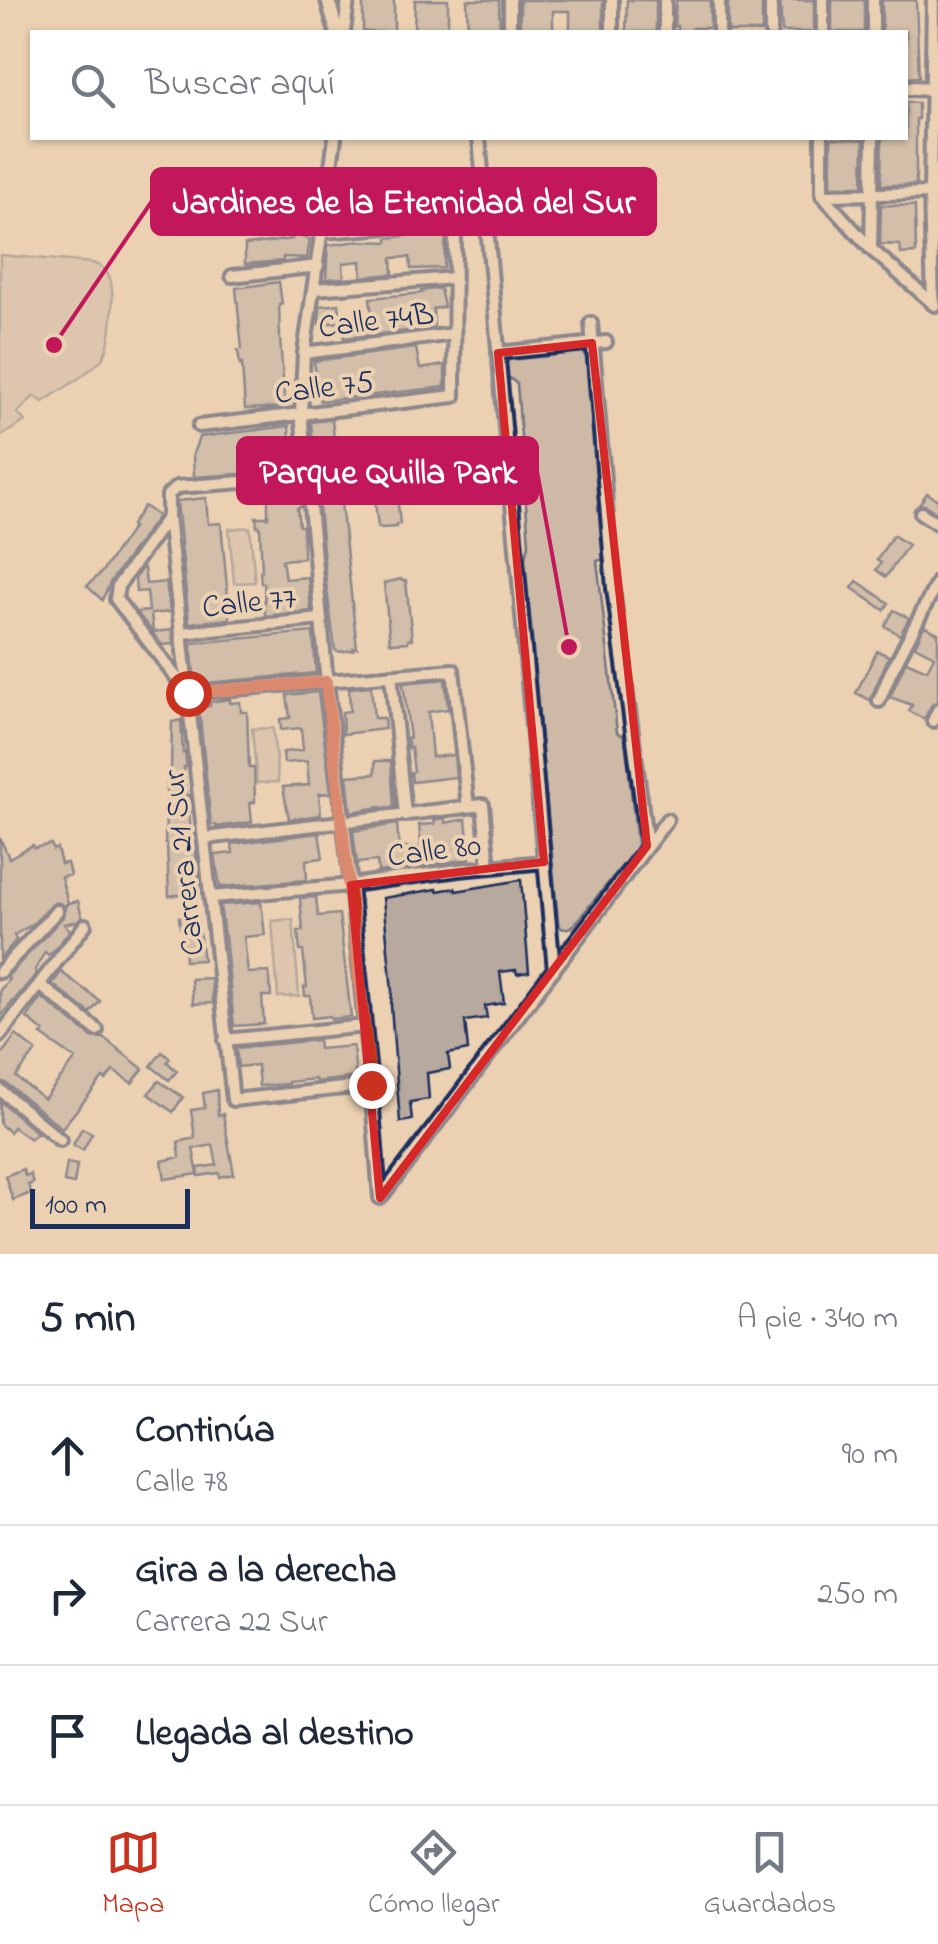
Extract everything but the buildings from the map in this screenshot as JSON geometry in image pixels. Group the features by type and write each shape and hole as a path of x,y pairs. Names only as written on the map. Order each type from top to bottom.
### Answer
{"street":[{"path":"328,0 339,30"},
{"path":"340,30 348,0"},
{"path":"510,0 510,30"},
{"path":"612,0 612,30"},
{"path":"665,0 665,30"},
{"path":"719,0 719,30"},
{"path":"771,0 771,30"},
{"path":"823,0 823,30"},
{"path":"873,0 873,30"},
{"path":"933,0 936,306"},
{"path":"908,88 935,89"},
{"path":"335,140 304,353 301,413 380,1198 667,820"},
{"path":"479,140 554,970"},
{"path":"822,140 822,195 871,249 936,306"},
{"path":"871,249 873,140"},
{"path":"822,195 934,194"},
{"path":"485,200 515,202"},
{"path":"322,232 456,222 454,334"},
{"path":"232,276 318,266"},
{"path":"315,289 454,278"},
{"path":"591,323 613,588 647,846"},
{"name":"Calle 74B","path":"304,353 454,334"},
{"name":"Calle 75","path":"199,426 454,396 454,334"},
{"path":"498,353 606,342"},
{"name":"Carrera 21 Sur","path":"308,476 177,487 168,495 168,516 233,1100 371,1085"},
{"path":"921,513 938,524"},
{"path":"168,516 118,586 116,599 188,693 453,670 468,806"},
{"path":"879,701 938,581"},
{"name":"Calle 77","path":"182,633 321,619"},
{"path":"391,676 405,815"},
{"path":"204,838 483,805 489,867"},
{"name":"Calle 80","path":"210,897 544,862"},
{"path":"0,972 57,911"},
{"path":"0,1035 85,924"},
{"path":"40,985 97,1030"},
{"path":"226,1040 365,1026"},
{"path":"0,1090 60,1140"}],"highlighted area":[{"path":"592,343 647,846 380,1198 351,885 544,862 498,353"}],"shaded area":[{"path":"0,255 96,264 110,279 112,308 102,359 43,402 34,396 17,413 25,421 0,437"},
{"path":"580,351 587,361 604,559 597,561 617,732 625,737 637,844 577,921 561,928 524,560 529,544 517,384 507,376 506,366 509,359"},
{"path":"250,527 255,582 234,583 229,529"},
{"path":"273,728 278,782 257,783 252,729"},
{"path":"293,919 299,996 278,997 272,921"}],"place":[{"name":"Jardines de la Eternidad del Sur","path":"54,345"},
{"name":"Parque Quilla Park","path":"569,647"}],"route":[{"path":"188,693 326,682 371,1085"}]}
